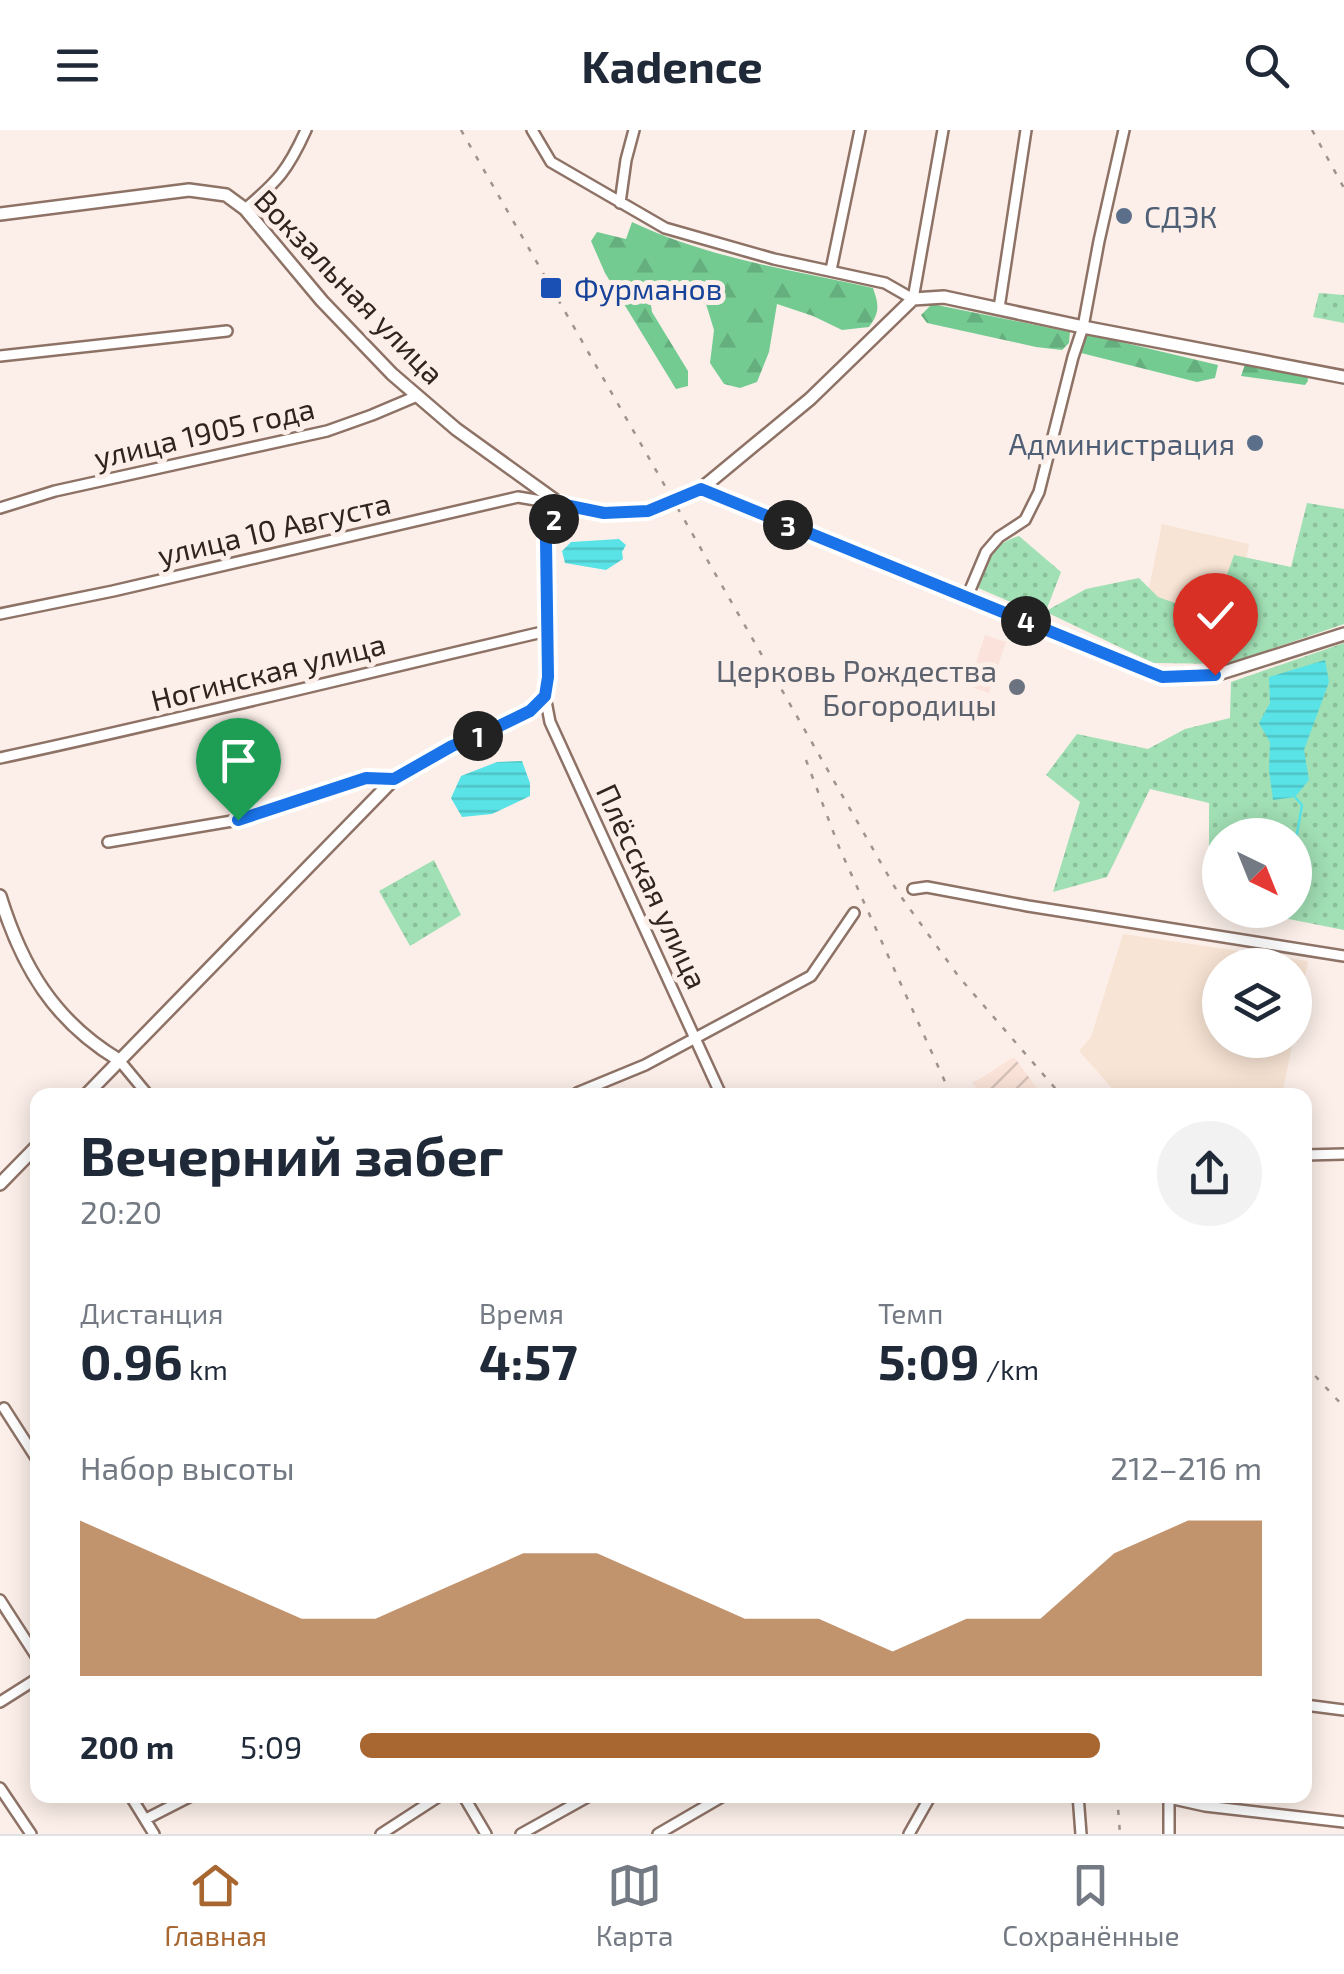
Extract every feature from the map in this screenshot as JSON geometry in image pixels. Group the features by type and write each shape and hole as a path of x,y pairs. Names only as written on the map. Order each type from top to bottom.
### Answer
{"main road":[{"name":"Вокзальная улица","path":"0,214 189,190 226,194 244,208 322,301 392,374 456,429 560,504 604,513 648,511 701,489 810,399 913,299"},
{"path":"913,299 944,297 1344,378"},
{"path":"701,489 1162,677 1215,675 1344,634"},
{"path":"93,1088 394,779 452,746 530,711 545,696 546,540 560,504"},
{"path":"0,896 20,953 50,1000 74,1028 119,1060"},
{"path":"0,1184 30,1153"}],"street":[{"path":"244,208 270,188 292,163 306,130"},
{"path":"532,130 551,162 665,228 774,259 885,282 913,299 943,130"},
{"path":"620,203 634,130"},
{"path":"831,270 860,130"},
{"path":"999,308 1026,130"},
{"path":"968,597 986,552 999,537 1025,520 1041,484 1083,327 1124,130"},
{"path":"0,356 227,331"},
{"name":"улица 1905 года","path":"0,508 55,490 327,430 417,396"},
{"name":"улица 10 Августа","path":"0,614 518,498 560,504"},
{"name":"Ногинская улица","path":"0,758 546,630"},
{"name":"Плёсская улица","path":"545,696 550,722 717,1088"},
{"path":"108,842 238,820 366,778 394,779"},
{"path":"913,889 927,888 1344,956"},
{"path":"590,1088 646,1066 810,976 854,913"},
{"path":"119,1060 142,1088"},
{"path":"1312,1156 1344,1154"},
{"path":"4,1408 30,1449"},
{"path":"0,1600 30,1646"},
{"path":"0,1702 30,1683"},
{"path":"1312,1707 1344,1710"},
{"path":"0,1788 31,1834"},
{"path":"135,1803 154,1834"},
{"path":"146,1819 177,1803"},
{"path":"381,1834 429,1803"},
{"path":"468,1803 486,1834"},
{"path":"521,1834 576,1803"},
{"path":"658,1834 711,1803"},
{"path":"908,1834 926,1803"},
{"path":"1078,1803 1080,1834"},
{"path":"1168,1834 1169,1803"},
{"path":"1194,1803 1344,1822"}],"shaded area":[{"path":"1162,524 1249,544 1235,614 1215,617 1146,603"},
{"path":"985,635 1006,642 989,693 968,686"},
{"path":"1123,934 1219,948 1202,948 1202,1058 1289,1058 1283,1088 1112,1088 1079,1051 1091,1037"},
{"path":"1014,1057 1037,1088 976,1088 973,1083"}],"green space":[{"path":"632,222 720,254 873,288 877,313 869,327 842,330 777,304 769,352 757,382 740,388 724,384 710,363 714,330 706,304 676,293 650,298 652,312 688,371 688,386 676,389 605,273 591,241 597,232 626,239"},
{"path":"1319,293 1344,295 1344,323 1313,317"},
{"path":"932,304 1070,332 1069,343 1062,350 1036,347 927,323 921,315"},
{"path":"1083,333 1218,365 1215,378 1197,382 1077,352"},
{"path":"1245,364 1307,374 1308,381 1305,385 1241,376"},
{"path":"1307,503 1344,509 1344,624 1228,664 1153,663 1046,612 1043,616 976,587 990,555 1019,536 1061,572 1046,611 1086,589 1139,578 1158,597 1212,616 1234,555 1291,567"},
{"path":"1344,643 1344,930 1312,924 1312,818 1209,818 1209,803 1150,789 1107,877 1053,892 1080,802 1046,775 1077,734 1148,749 1185,729 1230,718 1231,682"},
{"path":"434,860 461,915 410,946 379,891"}],"water":[{"path":"619,539 626,545 623,559 606,570 565,563 562,551 571,542"},
{"path":"1325,660 1329,682 1304,750 1309,780 1295,797 1273,800 1270,742 1259,723 1270,703 1269,677"},
{"path":"522,761 530,796 492,814 462,817 451,798 461,776 497,762"}],"waterway":[{"path":"1295,797 1302,805 1300,818"}],"railway":[{"path":"461,130 897,891 959,977 1055,1088"},
{"path":"1312,130 1344,188"},
{"path":"806,760 839,847 948,1088"},
{"path":"1312,1373 1344,1407"},
{"path":"1118,1803 1120,1834"}],"place":[{"name":"СДЭК","path":"1124,216"},
{"name":"Фурманов","path":"551,288"},
{"name":"Администрация","path":"1255,443"},
{"name":"Церковь Рождества Богородицы","path":"1017,687"}],"route":[{"path":"238,820 366,778 394,779 424,760 530,711 545,696 548,677 546,540 560,504 604,513 648,511 701,489 1162,677 1215,675"}]}
